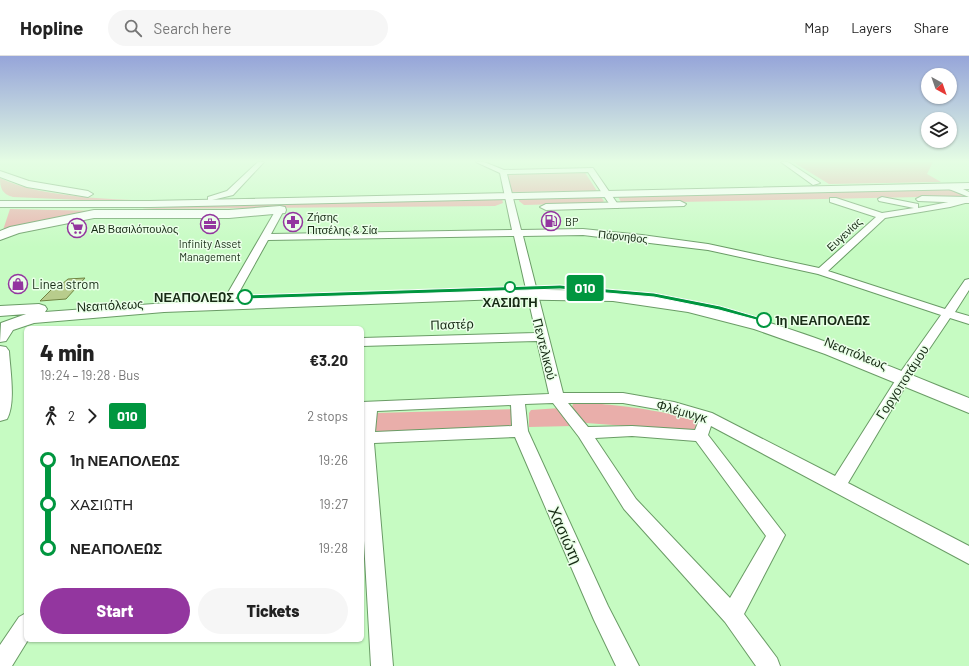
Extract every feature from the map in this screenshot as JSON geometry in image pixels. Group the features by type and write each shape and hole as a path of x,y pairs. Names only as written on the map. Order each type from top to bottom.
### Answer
{"main road":[{"path":"68,190 91,194 153,199 260,198 283,205"},
{"path":"0,209 283,205 508,195 782,190"},
{"path":"0,197 15,202 33,203"},
{"path":"818,201 882,199 969,200"},
{"path":"0,204 283,205 442,208"},
{"path":"499,208 694,204"},
{"path":"0,236 15,230 94,214 229,214 283,205"},
{"name":"Νεαπόλεως","path":"0,311 230,300 531,290 619,297 686,306 717,313 786,333 969,398"},
{"name":"Νεαπόλεως","path":"0,337 4,330 19,322 43,317 230,300"},
{"path":"0,351 2,394 0,414"},
{"name":"Νεαπόλεως","path":"905,376 969,406"}],"street":[{"path":"211,199 232,190"},
{"name":"Πεντελικού","path":"507,190 508,195 522,207 517,233 557,398"},
{"path":"605,190 614,206"},
{"path":"882,199 924,208"},
{"name":"Ευγενίας","path":"821,272 882,216 833,200"},
{"path":"882,216 950,205 969,200"},
{"path":"230,300 283,205"},
{"name":"Πάρνηθος","path":"266,237 583,232 642,238 708,247 821,272 969,320"},
{"name":"Γοργοποτάμου","path":"838,485 905,376 969,282"},
{"name":"Παστέρ","path":"364,342 542,337"},
{"path":"557,398 584,433 630,504 732,615 769,666"},
{"name":"Φλέμινγκ","path":"366,406 557,398 623,398 674,407 707,417 969,555"},
{"name":"Χασιώτη","path":"518,400 520,431 601,613 628,666"},
{"path":"366,406 364,438 382,666"},
{"path":"700,436 707,417"},
{"path":"364,438 520,431"},
{"path":"584,433 632,431 700,436 776,536 732,615"},
{"path":"0,665 24,627"}],"shaded area":[{"path":"2,190 39,190 104,199 166,201 127,202 13,197"},
{"path":"510,190 597,191 510,192"},
{"path":"833,190 956,190 967,196 630,203 621,202 617,195"},
{"path":"600,196 604,201 601,203 524,205 519,201 519,198"},
{"path":"502,199 503,203 495,206 140,209 191,206"},
{"path":"10,209 100,211 2,233"},
{"path":"586,403 652,410 688,418 702,423 711,429 708,432 586,423 579,419 572,407 573,404"},
{"path":"560,408 572,426 529,427 529,413 531,410"},
{"path":"518,409 520,426 373,432 376,413"}],"building":[{"path":"85,278 66,299 40,301 56,285 62,284 68,279"}],"bus line":[{"name":"010","path":"245,297 530,287 591,288 654,295 720,308 764,320"}],"place":[{"name":"BP","path":"551,221"},
{"name":"Ζήσης Πιτσέλης & Σία","path":"293,222"},
{"name":"Infinity Asset Management","path":"210,224"},
{"name":"ΑΒ Βασιλόπουλος","path":"77,228"},
{"name":"Linea strom","path":"18,284"},
{"name":"ΧΑΣΙΩΤΗ","path":"510,287"},
{"name":"ΝΕΑΠΟΛΕΩΣ","path":"245,297"},
{"name":"1η ΝΕΑΠΟΛΕΩΣ","path":"764,320"}]}
